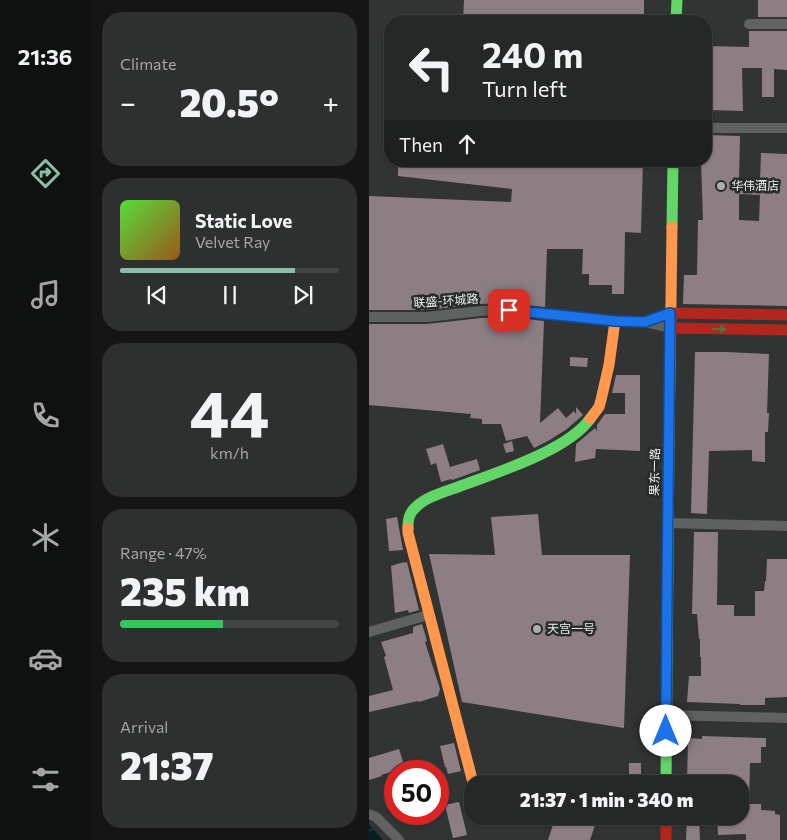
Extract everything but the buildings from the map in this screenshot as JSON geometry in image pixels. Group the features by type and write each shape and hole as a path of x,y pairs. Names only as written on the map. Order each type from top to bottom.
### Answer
{"street":[{"path":"676,15 677,0"},
{"path":"749,24 787,24"},
{"path":"712,128 787,128"},
{"name":"果东一路","path":"666,775 673,167"},
{"name":"联盛-环城路","path":"369,317 427,317 509,310 615,321 645,322"},
{"path":"645,322 670,313 787,315"},
{"path":"773,315 774,330"},
{"path":"471,775 408,533 411,511 430,498 476,482 529,460 577,432 590,420 599,406 609,365 615,321"},
{"path":"645,322 670,328 787,330"},
{"path":"668,523 787,526"},
{"path":"369,632 428,615"},
{"path":"666,715 787,718"},
{"path":"369,814 376,817 399,840"},
{"path":"666,825 666,840"}],"water":[{"path":"369,824 383,840 369,840"}],"traffic: fast":[{"path":"676,15 677,0"},
{"path":"672,227 673,167"},
{"path":"408,528 410,514 425,500 510,468 548,451 579,431 590,419"},
{"path":"666,775 669,445"}],"traffic: slow":[{"path":"669,445 672,227"},
{"path":"590,419 599,407 601,400 609,365 615,321"},
{"path":"408,528 471,775"}],"traffic: jam":[{"path":"670,313 788,315"},
{"path":"670,328 788,330"},
{"path":"666,825 666,840"}],"place":[{"name":"华伟酒店","path":"721,186"},
{"name":"天宫一号","path":"537,629"}],"route":[{"path":"509,310 615,321 645,322 670,313 666,731"}]}
